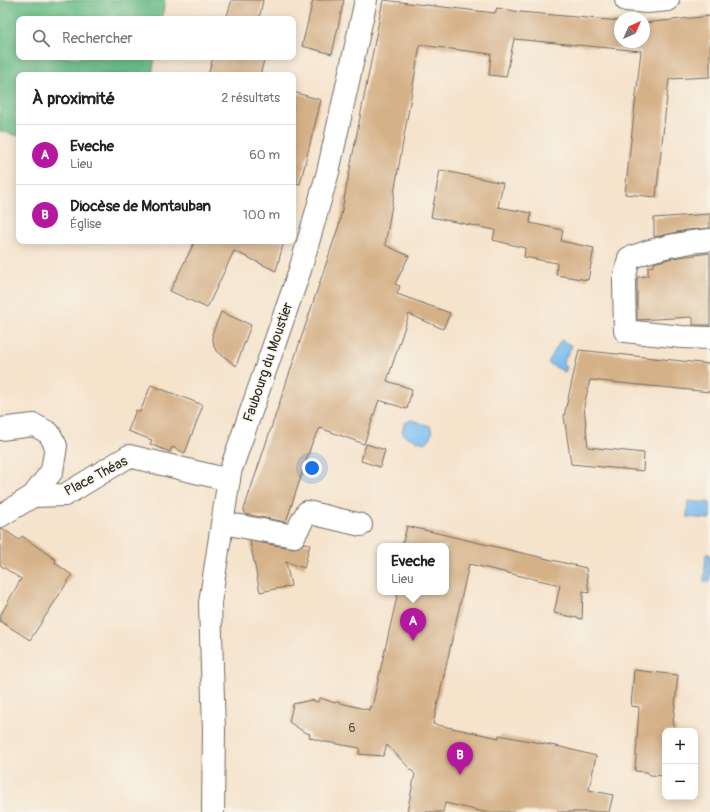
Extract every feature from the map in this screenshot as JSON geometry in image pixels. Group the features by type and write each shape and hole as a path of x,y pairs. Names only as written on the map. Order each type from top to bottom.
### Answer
{"main road":[{"name":"Faubourg du Moustier","path":"213,812 214,730 210,604 230,472 300,270 328,172 366,0"},
{"path":"626,0 647,2 668,0"},
{"path":"710,240 683,242 649,250 629,258 624,281 626,331 682,337 710,338"},
{"path":"0,429 34,425 49,433 56,446 52,471 33,496 0,516"},
{"name":"Place Théas","path":"33,496 65,495 129,456 229,480"},
{"path":"223,523 294,536 308,512 361,525"},
{"name":"Faubourg du Moustier","path":"214,730 223,812"}],"green space":[{"path":"0,0 165,0 162,16 16,16 16,60 154,60 152,72 16,72 16,135 0,131"}],"water":[{"path":"561,340 572,346 562,364 567,367 565,372 548,363"},
{"path":"411,420 430,426 432,432 429,440 424,443 405,436 402,431 405,423"},
{"path":"688,501 710,503 710,519 687,517"},
{"path":"706,554 710,554 710,582 704,581"}],"building":[{"path":"232,0 263,0 260,16 227,16"},
{"path":"313,0 344,0 332,54 302,46"},
{"path":"383,0 495,13 497,8 520,12 614,20 614,48 650,48 650,22 710,16 710,77 669,79 656,197 625,194 641,51 514,39 506,77 489,75 491,54 420,45 385,245 409,256 395,284 400,286 397,294 450,313 443,329 409,314 387,381 412,389 407,409 379,400 364,444 320,428 312,443 286,522 245,514 244,509 339,225"},
{"path":"212,60 264,60 261,72 209,72"},
{"path":"296,93 321,100 300,184 296,183"},
{"path":"440,170 503,183 498,207 531,213 530,223 563,230 561,241 594,248 588,280 556,275 557,263 524,257 525,248 493,240 495,230 431,217"},
{"path":"710,214 710,228 687,230 654,237 654,218"},
{"path":"194,244 283,244 276,271 234,251 207,308 170,291"},
{"path":"710,253 710,325 693,325 693,317 637,320 638,277 648,276 648,267 654,266 654,263 672,258"},
{"path":"221,312 251,325 236,366 214,347 212,334"},
{"path":"579,350 710,364 710,392 590,380 584,406 588,447 644,453 643,471 571,464 564,416"},
{"path":"151,385 203,405 185,453 172,447 170,452 150,444 152,440 128,431 136,410 140,412"},
{"path":"366,444 385,450 380,467 361,461"},
{"path":"407,526 586,568 589,593 583,591 582,619 554,613 560,585 469,564 433,724 499,738 499,735 561,747 596,756 589,790 613,795 609,812 484,812 445,803 443,812 407,812 415,774 387,745 383,756 359,754 360,748 321,741 309,737 310,734 304,732 289,722 293,704 311,700 318,702 320,698 335,703 369,710 370,706 372,707 397,595 449,595 449,543 403,543"},
{"path":"0,528 19,540 22,536 56,560 55,563 72,575 30,640 0,621 0,616 21,579 0,565"},
{"path":"250,541 292,548 299,547 304,543 310,544 304,568 286,562 291,586 260,592"},
{"path":"634,670 678,675 673,724 675,728 662,728 662,776 650,775 647,772 635,771 639,707 631,706"}],"place":[{"name":"Eveche","path":"413,641"},
{"name":"Diocèse de Montauban","path":"460,775"}]}
